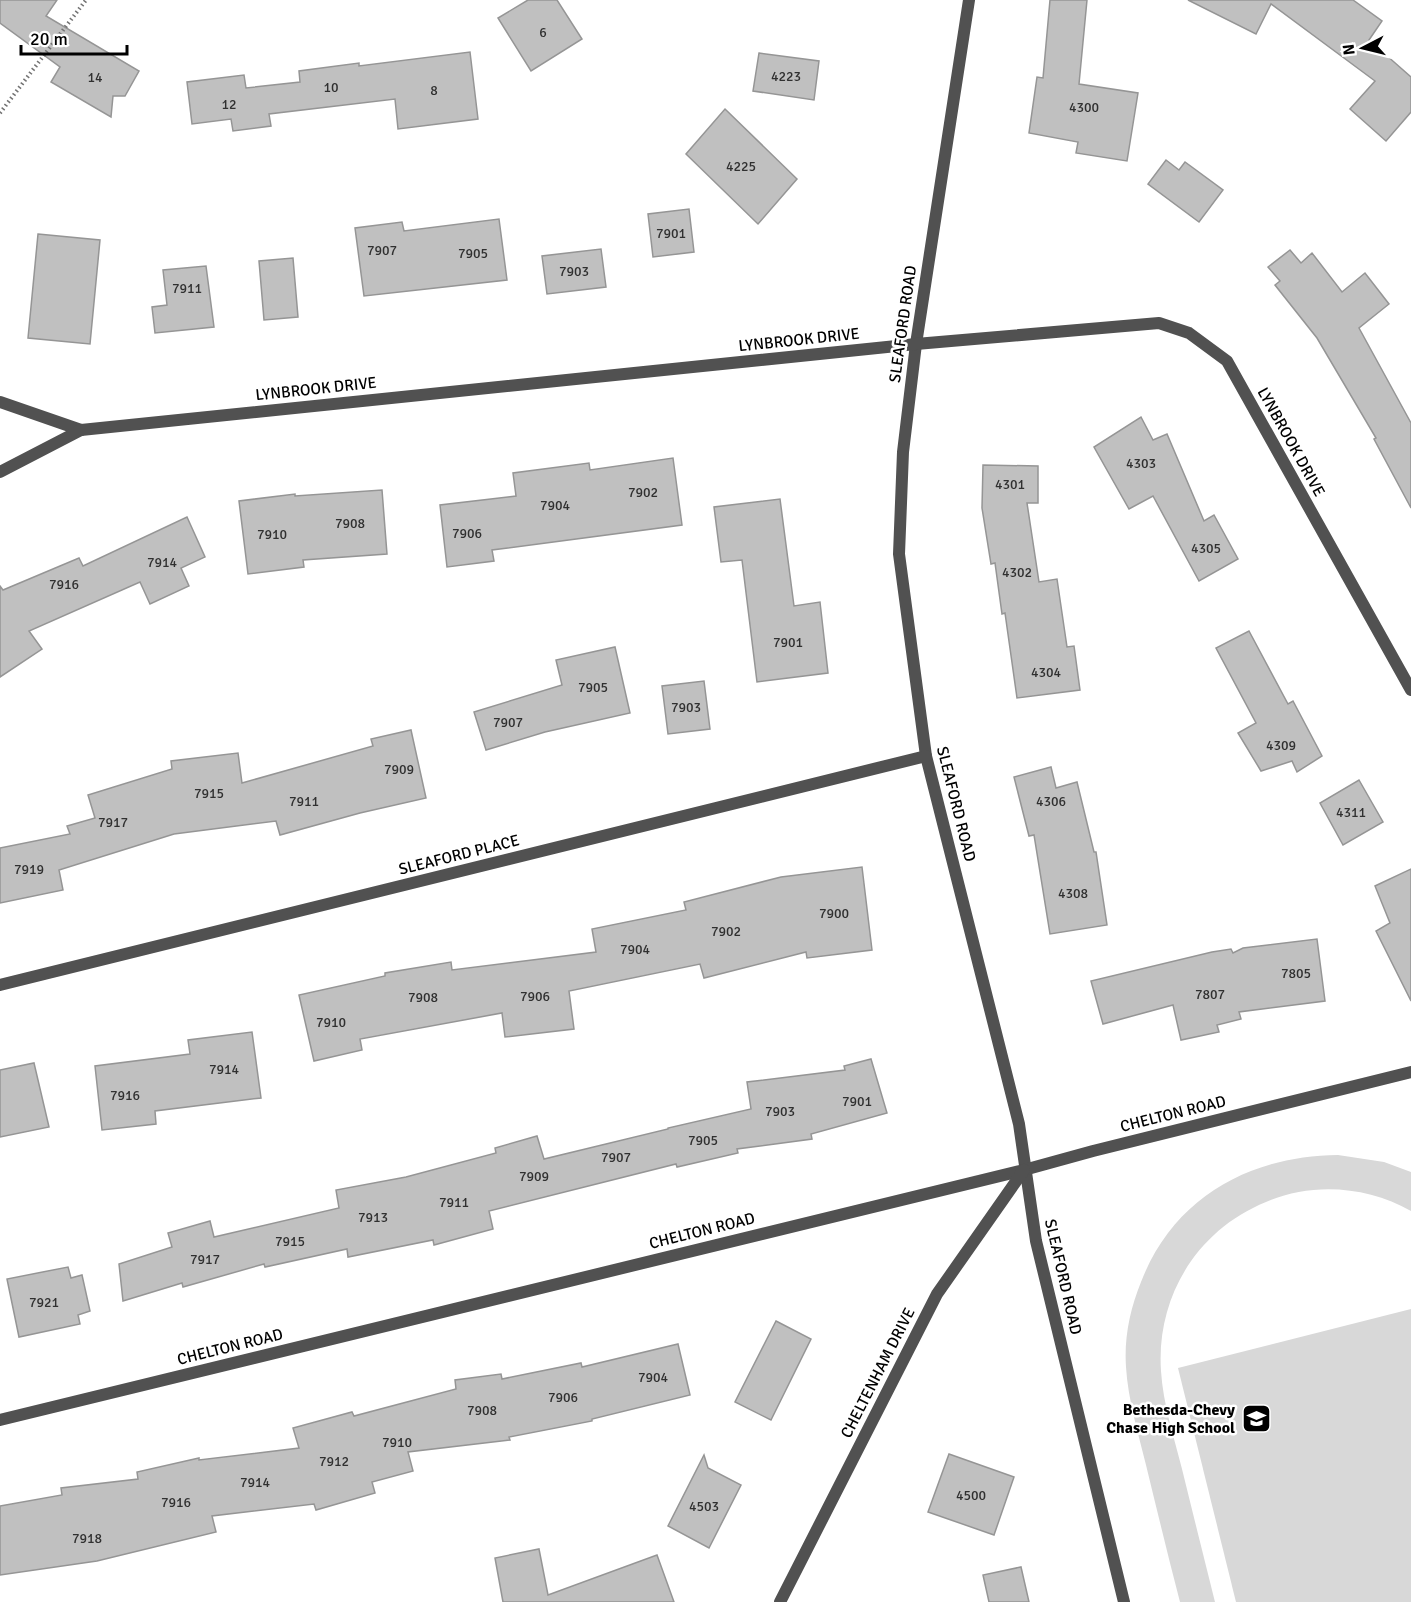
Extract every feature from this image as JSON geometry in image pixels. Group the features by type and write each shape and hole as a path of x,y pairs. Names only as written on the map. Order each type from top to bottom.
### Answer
{"street":[{"name":"SLEAFORD ROAD","path":"969,0 916,344 903,452 899,554 926,756 1019,1124 1036,1241 1124,1602"},
{"name":"LYNBROOK DRIVE","path":"0,472 81,430 916,344 1158,323 1189,333 1227,361 1411,690"},
{"path":"0,402 81,430"},
{"name":"SLEAFORD PLACE","path":"0,986 926,756"},
{"name":"CHELTON ROAD","path":"0,1420 1024,1170 1411,1072"},
{"name":"CHELTENHAM DRIVE","path":"780,1602 937,1294 1024,1170"}],"path":[{"path":"0,113 86,0"}],"shaded area":[{"path":"1338,1155 1384,1162 1411,1172 1411,1211 1376,1196 1339,1190 1302,1191 1266,1202 1241,1214 1201,1248 1186,1269 1174,1292 1161,1344 1162,1383 1169,1420 1215,1602 1180,1602 1127,1379 1127,1334 1137,1292 1155,1252 1173,1226 1219,1187 1246,1173 1275,1163 1306,1157"},
{"path":"1411,1309 1411,1602 1236,1602 1178,1368"}],"building":[{"path":"0,0 57,0 46,16 139,71 125,96 113,96 111,117 51,82 60,67 0,23"},
{"path":"528,0 557,0 582,39 531,71 498,18"},
{"path":"1050,0 1087,0 1079,84 1138,93 1127,161 1076,153 1078,142 1029,133 1037,77 1043,78"},
{"path":"1188,0 1353,0 1382,21 1369,40 1411,77 1411,112 1386,141 1350,109 1375,81 1271,4 1256,34"},
{"path":"470,52 478,119 398,129 395,99 269,114 271,126 233,131 231,119 192,124 187,82 244,75 246,88 300,82 299,71"},
{"path":"759,53 819,61 814,100 753,91"},
{"path":"725,109 797,179 758,224 686,154"},
{"path":"1166,160 1179,170 1185,162 1223,190 1199,222 1148,184"},
{"path":"689,209 694,252 653,257 648,214"},
{"path":"499,219 507,280 364,296 355,228 402,222 404,231"},
{"path":"38,234 100,240 90,344 28,338"},
{"path":"601,249 606,287 547,294 542,256"},
{"path":"1290,250 1301,263 1312,253 1342,292 1365,273 1389,304 1359,328 1411,423 1411,508 1374,439 1376,438 1317,338 1275,285 1280,281 1268,267"},
{"path":"293,258 298,317 264,320 259,261"},
{"path":"206,266 214,327 155,333 152,307 167,305 163,270"},
{"path":"1141,417 1153,440 1167,434 1204,521 1214,515 1238,559 1199,581 1153,496 1129,509 1094,447"},
{"path":"673,458 682,525 492,550 494,561 447,567 440,505 516,496 513,473 589,463 590,470"},
{"path":"983,465 1038,466 1038,503 1027,503 1039,582 1057,579 1067,647 1074,646 1080,690 1017,698 1005,613 1002,614 995,563 991,564 982,508"},
{"path":"382,490 387,554 303,560 304,567 248,574 239,501 295,494 295,496"},
{"path":"780,499 794,606 820,602 828,673 757,682 742,560 721,562 714,507"},
{"path":"187,517 205,557 181,568 189,586 150,604 140,582 29,631 42,649 0,677 0,586 3,590 79,558 83,566"},
{"path":"1249,631 1288,704 1293,701 1322,756 1297,772 1292,761 1261,771 1238,733 1256,723 1216,648"},
{"path":"615,647 630,713 545,732 486,750 474,712 562,685 556,660"},
{"path":"704,681 710,729 668,734 662,686"},
{"path":"411,730 426,798 280,835 276,821 174,834 59,870 63,890 0,903 0,848 70,834 67,826 95,818 88,795 172,769 171,761 238,753 242,783 373,746 371,739"},
{"path":"1051,767 1056,788 1077,782 1094,852 1096,852 1107,925 1050,934 1034,835 1029,836 1014,777"},
{"path":"1359,780 1383,822 1343,845 1320,803"},
{"path":"862,867 872,950 807,958 806,952 704,978 700,964 569,991 574,1029 505,1037 502,1013 360,1039 362,1050 314,1061 299,995 385,976 385,973 451,962 452,970 596,952 592,929 686,910 684,902 781,877"},
{"path":"1411,869 1411,1001 1376,931 1390,923 1375,886"},
{"path":"1317,939 1325,1001 1239,1012 1241,1019 1217,1025 1219,1032 1181,1040 1173,1005 1103,1024 1091,981 1212,952 1231,949 1233,953 1243,948"},
{"path":"252,1032 261,1098 155,1111 156,1124 102,1130 95,1066 190,1054 188,1040"},
{"path":"871,1059 887,1113 811,1134 812,1139 737,1149 738,1153 677,1167 676,1164 489,1211 493,1229 434,1245 433,1240 348,1257 347,1249 265,1267 264,1264 183,1287 182,1283 123,1301 119,1264 172,1247 168,1233 210,1221 214,1237 339,1208 336,1190 406,1177 496,1153 495,1148 537,1136 544,1159 751,1109 747,1082 845,1070 844,1066"},
{"path":"34,1063 49,1127 0,1137 0,1070"},
{"path":"68,1267 71,1278 82,1275 90,1311 78,1315 80,1324 19,1337 7,1279"},
{"path":"776,1321 811,1339 771,1420 735,1402"},
{"path":"678,1344 690,1395 592,1419 592,1421 509,1437 510,1440 408,1452 413,1471 372,1482 375,1493 316,1510 314,1504 212,1516 216,1532 97,1561 0,1575 0,1506 62,1495 61,1488 138,1479 137,1472 199,1458 199,1460 299,1448 293,1428 352,1412 354,1416 456,1389 455,1380 501,1374 502,1379 581,1363 582,1367"},
{"path":"949,1454 1014,1477 994,1535 928,1512"},
{"path":"704,1455 708,1468 741,1485 709,1548 668,1526"},
{"path":"539,1549 548,1595 657,1555 674,1602 503,1602 495,1558"},
{"path":"1021,1567 1029,1602 989,1602 983,1575"}],"place":[{"name":"Bethesda-Chevy Chase High School","path":"1256,1419"}]}
